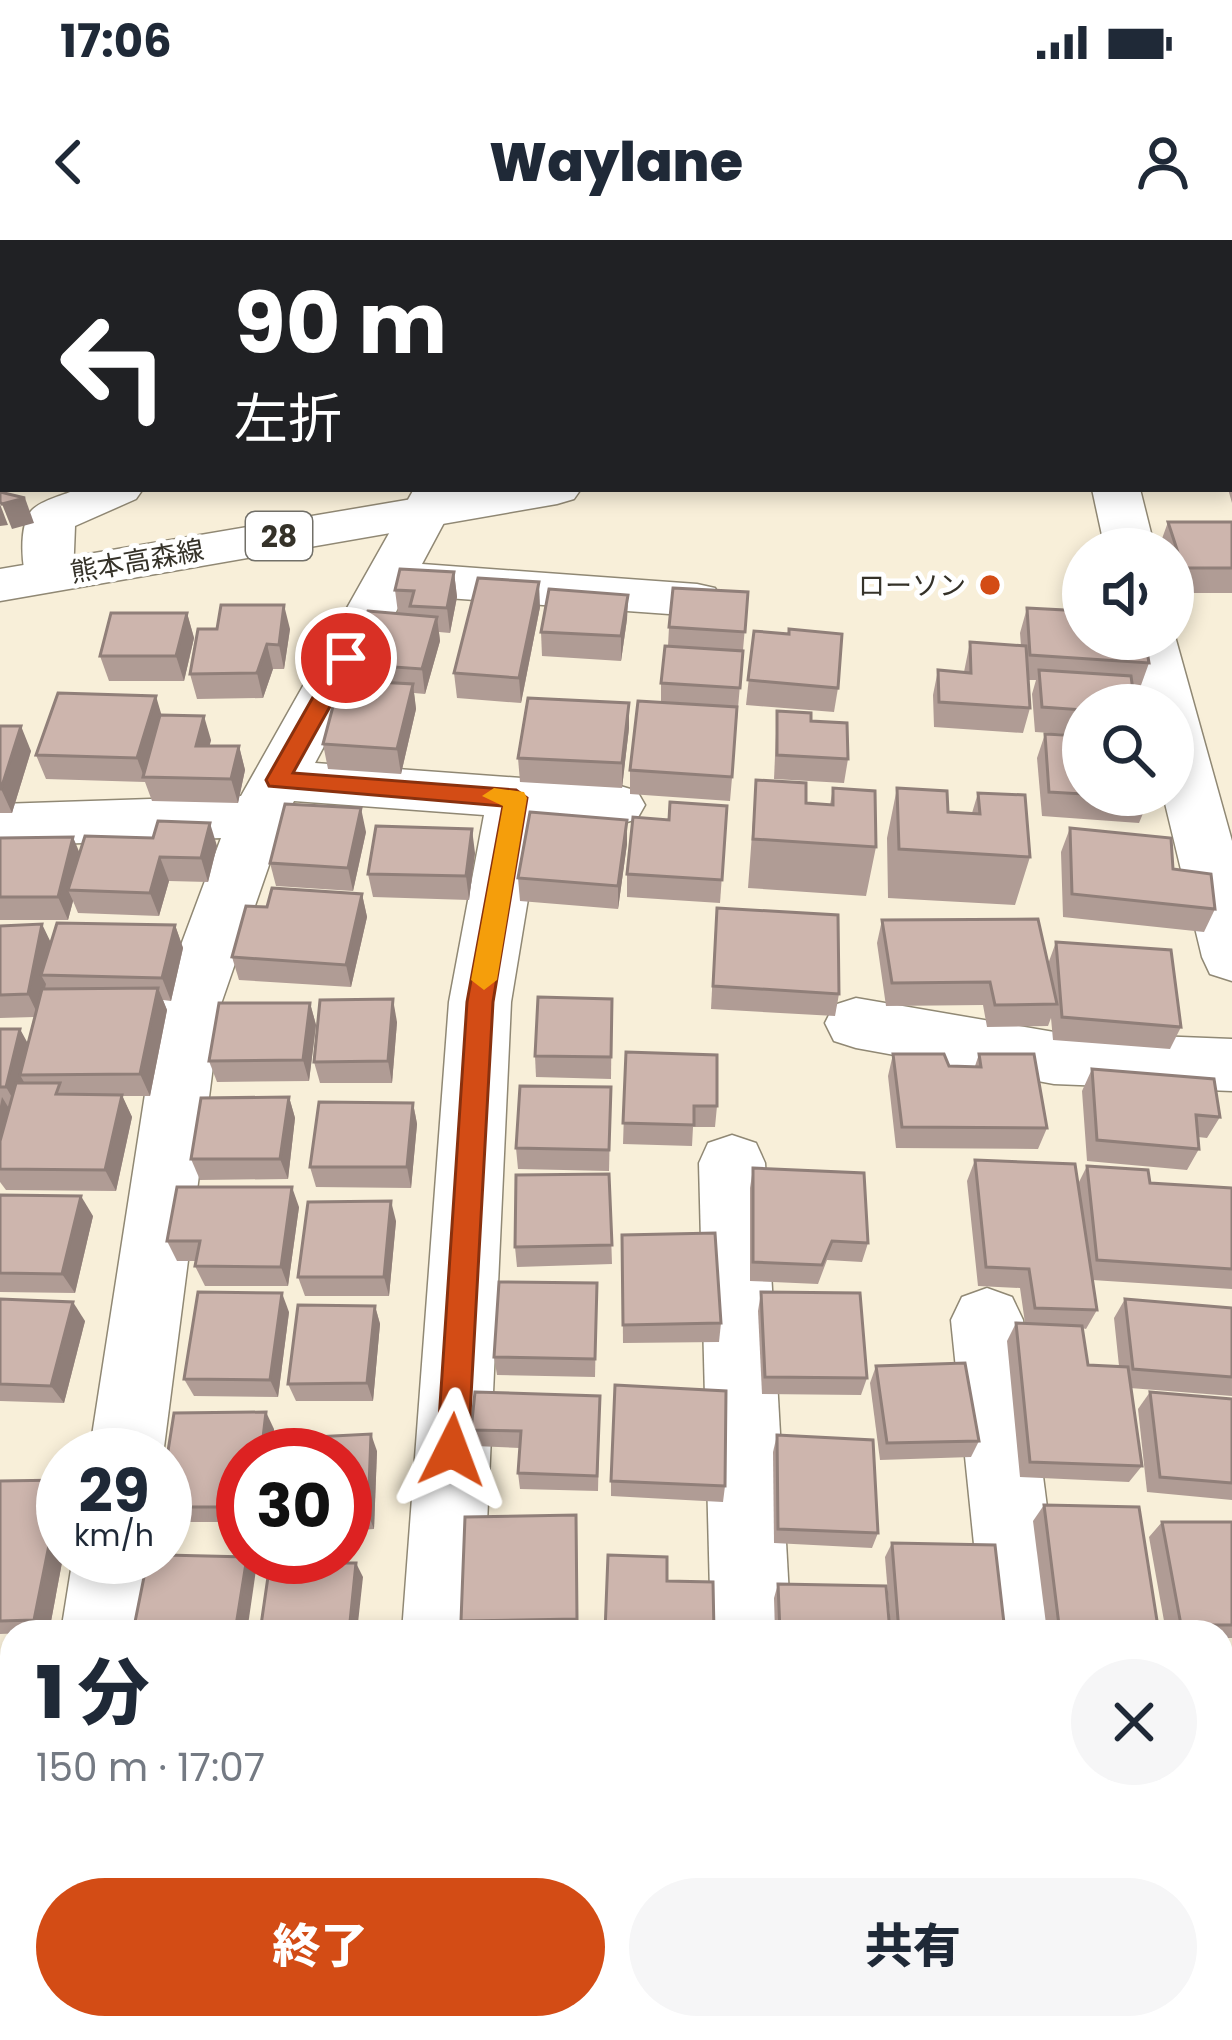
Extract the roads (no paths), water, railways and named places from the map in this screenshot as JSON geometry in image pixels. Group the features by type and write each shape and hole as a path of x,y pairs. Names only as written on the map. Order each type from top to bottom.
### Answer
{"street":[{"path":"48,577 51,518 111,492"},
{"name":"熊本高森線","path":"0,585 432,500 523,492"},
{"path":"1117,492 1125,528"},
{"path":"130,1428 190,1004 267,798 432,500"},
{"path":"392,578 674,598 645,650"},
{"path":"0,825 267,798 516,798 617,805"},
{"path":"443,1620 480,1002 516,798"},
{"path":"1194,804 1232,957"},
{"path":"856,1023 1054,1058 1232,1065"},
{"path":"732,1163 751,1620"},
{"path":"987,1320 1022,1620"},
{"path":"103,1620 108,1584"}],"place":[{"name":"ローソン","path":"990,585"}]}
